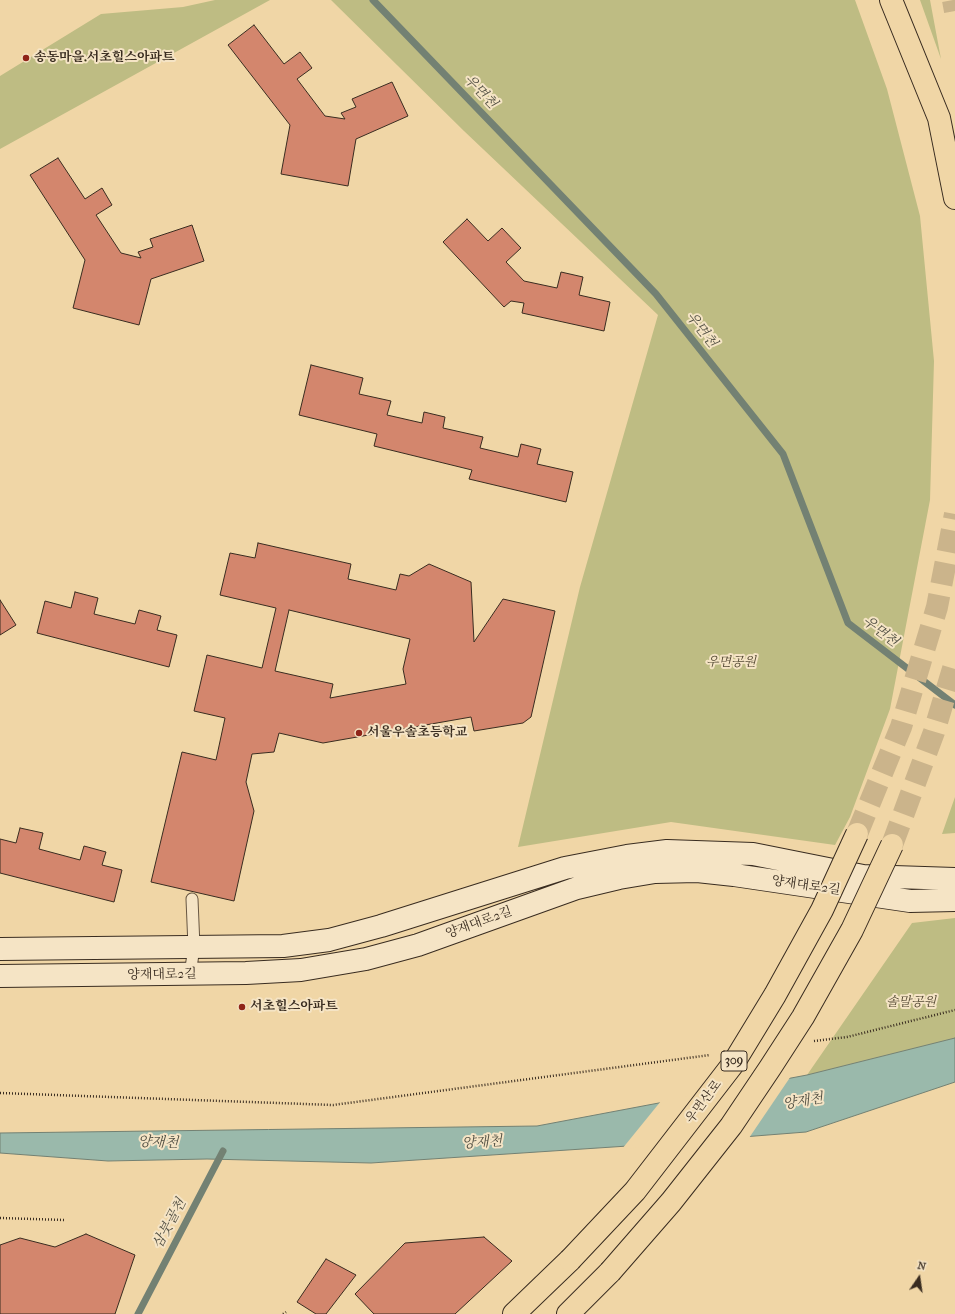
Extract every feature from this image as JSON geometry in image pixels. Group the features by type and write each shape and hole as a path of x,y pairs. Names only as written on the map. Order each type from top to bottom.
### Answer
{"highway":[{"path":"891,0 939,118 955,198"},
{"name":"우면산로","path":"514,1314 570,1260 635,1191 733,1064 775,995 822,910 857,834"},
{"name":"309","path":"568,1314 610,1272 671,1202 721,1138 770,1068 804,1017 852,930 892,845"}],"street":[{"name":"양재대로2길","path":"0,948 283,946 328,940 381,926 564,868 627,856 667,851 753,854 863,876 955,879"},
{"name":"양재대로2길","path":"0,976 190,975 301,970 366,959 418,945 577,888 619,878 655,872 697,871 734,874 910,901 955,900"}],"lane":[{"path":"190,975 194,947 192,899"}],"path":[{"path":"808,1042 847,1037 955,1010"},
{"path":"0,1093 333,1105 713,1054"},
{"path":"0,1218 65,1220"}],"green space":[{"path":"215,0 270,0 0,149 0,76 101,14 183,7"},
{"name":"우면공원","path":"331,0 855,0 887,89 920,216 934,361 930,500 890,709 850,817 835,845 671,822 518,847 580,587 658,315 464,131"},
{"path":"920,0 930,0 941,59"},
{"path":"955,797 955,833 942,834"},
{"name":"솔말공원","path":"955,918 955,1038 807,1075 912,923"}],"water":[{"name":"양재천","path":"955,1038 955,1082 806,1132 628,1146 371,1163 207,1159 108,1161 0,1153 0,1133 537,1126 807,1075"}],"pier":[{"path":"791,1076 749,1138 622,1149 661,1101"}],"building":[{"path":"254,25 284,64 300,52 312,68 297,79 325,116 345,119 341,113 356,107 352,99 392,82 408,116 356,139 348,186 281,174 290,125 228,45"},
{"path":"58,158 85,199 102,188 112,205 96,215 121,253 141,258 138,252 153,247 150,239 192,225 204,261 151,279 139,325 73,308 85,260 30,175"},
{"path":"467,219 488,241 502,228 521,248 506,262 524,281 557,288 561,272 583,277 579,295 610,302 604,331 522,313 524,303 511,301 504,307 443,242"},
{"path":"311,365 363,378 359,394 391,401 387,415 422,423 424,412 445,417 443,428 483,437 480,448 518,457 521,444 541,449 537,464 573,472 566,502 469,479 472,470 374,446 377,434 299,415"},
{"path":"258,543 351,564 348,579 396,590 400,574 409,576 429,564 471,582 474,642 503,599 555,611 531,717 523,723 474,731 471,717 323,743 279,733 274,752 252,754 246,782 254,811 234,901 151,882 182,752 216,760 225,718 194,711 207,655 262,668 276,608 220,595 230,553 255,558","holes":["289,610 410,639 403,669 406,684 330,698 333,684 275,671"]},
{"path":"75,592 98,598 94,614 135,624 139,610 161,616 157,630 177,635 169,667 37,633 45,601 71,608"},
{"path":"0,600 16,625 0,635"},
{"path":"20,828 43,833 39,849 80,860 84,846 106,852 102,865 122,870 114,902 0,873 0,839 16,843"},
{"path":"86,1234 135,1255 115,1314 0,1314 0,1245 20,1238 55,1247"},
{"path":"484,1237 512,1261 455,1314 374,1314 355,1294 405,1243"},
{"path":"326,1259 356,1275 326,1314 316,1314 297,1302"}],"waterway":[{"name":"우면천","path":"373,0 656,294 783,454 848,623 955,705"},
{"name":"삼붓골천","path":"138,1314 223,1151"}],"tunnel":[{"path":"953,0 955,11"},
{"path":"857,834 901,727 937,607 955,514"},
{"path":"892,845 934,732 955,662"}],"place":[{"name":"송동마을.서초힐스아파트","path":"26,58"},
{"name":"서울우솔초등학교","path":"359,733"},
{"name":"서초힐스아파트","path":"242,1007"}]}
